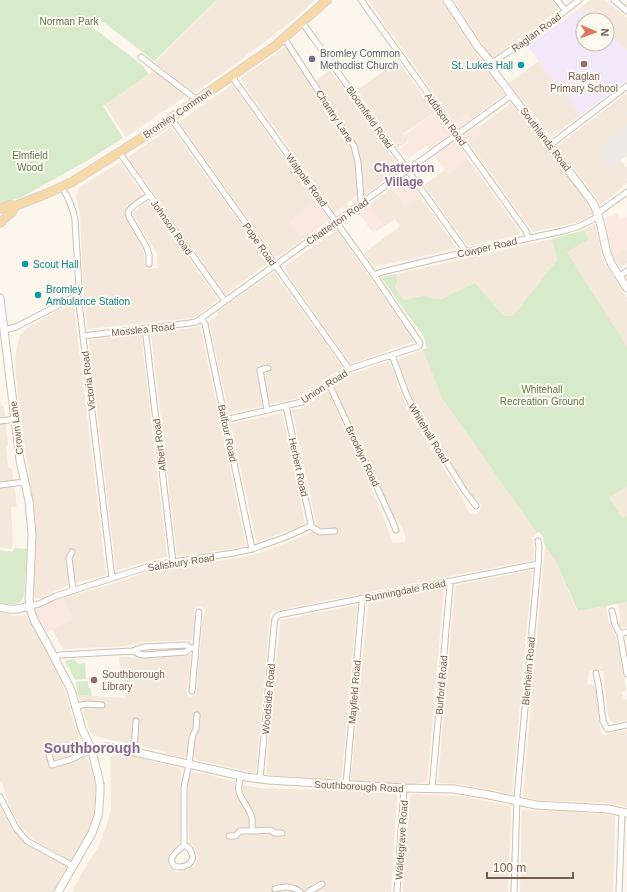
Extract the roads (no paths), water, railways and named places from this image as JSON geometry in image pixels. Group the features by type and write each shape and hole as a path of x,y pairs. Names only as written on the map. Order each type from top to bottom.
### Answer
{"main road":[{"name":"Bromley Common","path":"0,209 9,205 15,206 46,194 86,174 161,126 170,118 275,46 327,0"},
{"name":"Bromley Common","path":"0,223 12,212 15,206"}],"street":[{"name":"Addison Road","path":"361,0 526,231 528,238"},
{"name":"Southlands Road","path":"447,0 478,47 492,63 492,69 593,203 599,214 606,250 611,262 627,288"},
{"path":"557,0 565,10"},
{"name":"Raglan Road","path":"492,63 542,29 579,0"},
{"path":"616,1 627,11"},
{"name":"Bloomfield Road","path":"302,22 465,252"},
{"name":"Chantry Lane","path":"284,38 354,146 358,162 362,203"},
{"path":"141,57 197,100"},
{"name":"Walpole Road","path":"233,75 235,80 418,338 420,344"},
{"path":"550,144 627,86"},
{"name":"Chatterton Road","path":"201,318 512,95"},
{"name":"Pope Road","path":"170,118 349,369"},
{"name":"Johnson Road","path":"119,152 225,301"},
{"name":"Victoria Road","path":"62,187 73,210 75,220 79,287 77,298 79,303 112,578"},
{"name":"Cowper Road","path":"374,275 465,252 580,226 599,214 627,192"},
{"path":"149,264 147,248 128,214 133,207 150,195"},
{"path":"620,276 627,271"},
{"name":"Crown Lane","path":"0,298 20,464 31,516 32,534 29,599 31,612 71,690 82,729 92,750 100,784 100,808 92,833 58,892"},
{"path":"3,327 16,327 72,298 77,298"},
{"name":"Mosslea Road","path":"83,336 190,323 196,322 201,318"},
{"name":"Balfour Road","path":"201,318 205,324 252,549"},
{"name":"Albert Road","path":"145,328 173,562"},
{"name":"Union Road","path":"225,420 306,401 349,369 419,346 420,344"},
{"name":"Whitehall Road","path":"392,355 406,393 415,412 464,490 476,506"},
{"path":"268,368 260,370 268,410"},
{"name":"Brooklyn Road","path":"329,384 396,530"},
{"name":"Herbert Road","path":"286,406 311,524 310,526"},
{"path":"0,421 15,419"},
{"path":"0,485 25,482"},
{"path":"310,526 320,532 335,531"},
{"name":"Salisbury Road","path":"30,606 39,604 73,590 153,565 252,549 286,537 310,526"},
{"name":"Blenheim Road","path":"514,892 517,801 538,564 538,541"},
{"path":"72,552 68,558 73,590"},
{"name":"Sunningdale Road","path":"275,619 276,616 281,614 538,564"},
{"name":"Burford Road","path":"432,789 449,581"},
{"name":"Mayfield Road","path":"346,785 362,602 361,598"},
{"path":"0,607 18,610 30,606"},
{"path":"612,610 615,625 620,634 627,674"},
{"path":"192,691 193,648 199,612"},
{"name":"Woodside Road","path":"260,779 275,619"},
{"path":"620,634 627,632"},
{"path":"55,657 60,654 133,651 144,655 179,653 186,652 193,648"},
{"path":"596,673 606,727 608,729 627,725"},
{"path":"76,706 87,704 102,705"},
{"path":"184,845 190,848 193,854 192,861 189,865 181,867 174,866 172,857 184,845 184,787 192,739 196,729 197,715"},
{"path":"134,751 136,721"},
{"name":"Southborough Road","path":"92,750 111,747 260,779 404,788 454,789 536,805 608,809 624,812"},
{"path":"48,751 52,765 72,759 92,750"},
{"path":"241,775 238,789 252,816 252,831"},
{"name":"Waldegrave Road","path":"397,892 404,788"},
{"path":"0,797 16,828 27,841 73,866"},
{"path":"619,892 624,812"},
{"path":"229,836 235,836 240,831 270,830 275,834 282,834"},
{"path":"308,892 317,890 322,884"},
{"path":"278,889 291,887 300,892"}],"place":[{"name":"Bromley Common Methodist Church","path":"312,59"},
{"name":"Raglan Primary School","path":"584,64"},
{"name":"St. Lukes Hall","path":"521,65"},
{"name":"Scout Hall","path":"25,264"},
{"name":"Bromley Ambulance Station","path":"38,295"},
{"name":"Southborough Library","path":"94,680"}],"district":[{"name":"Chatterton Village","path":"404,175"},
{"name":"Southborough","path":"92,748"}],"park label":[{"name":"Norman Park","path":"69,21"},
{"name":"Elmfield Wood","path":"30,160"},
{"name":"Whitehall Recreation Ground","path":"542,394"}]}
